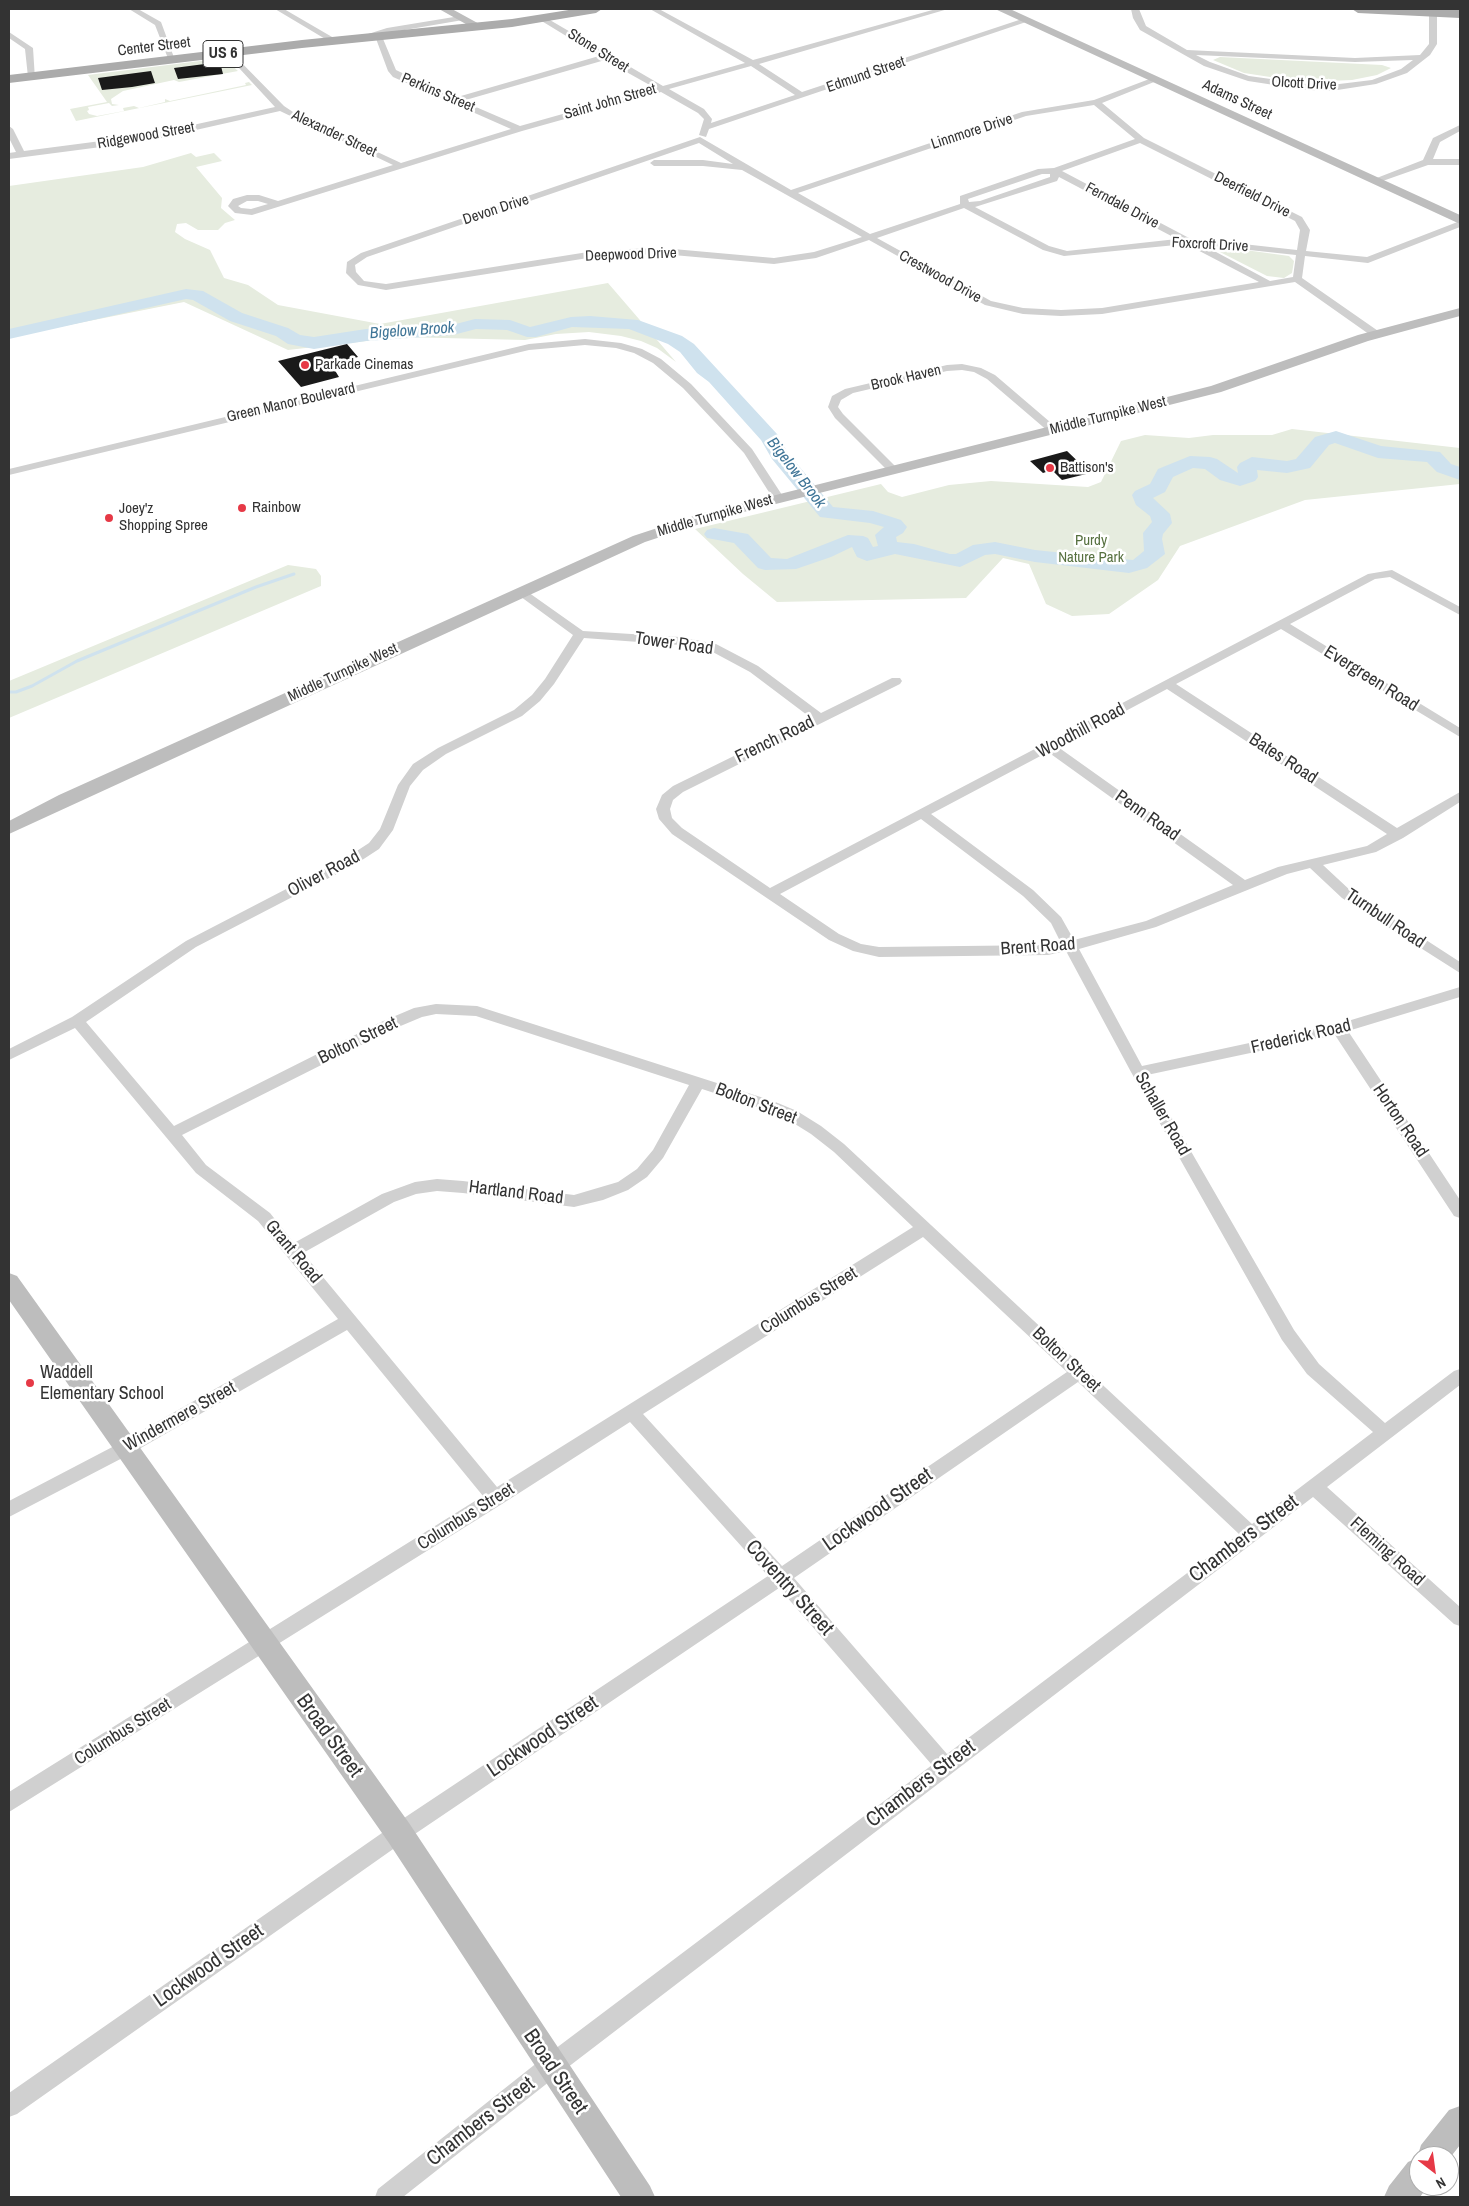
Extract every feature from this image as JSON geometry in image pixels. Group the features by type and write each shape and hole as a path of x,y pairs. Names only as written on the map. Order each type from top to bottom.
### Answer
{"main road":[{"path":"444,9 477,26"},
{"name":"Center Street","path":"9,79 477,26 596,9"},
{"name":"Adams Street","path":"1001,9 1460,222"},
{"path":"1358,9 1460,14"},
{"name":"Middle Turnpike West","path":"9,828 66,799 639,539 706,517 778,498 1216,389 1377,335 1460,312"},
{"name":"Broad Street","path":"9,1282 399,1833 639,2197"},
{"path":"1440,2146 1460,2121"},
{"path":"1400,2197 1409,2186"}],"street":[{"path":"133,9 158,24 173,61"},
{"path":"279,9 335,41"},
{"path":"654,9 750,62 802,96"},
{"name":"Saint John Street","path":"278,204 519,129 659,88 944,9"},
{"name":"Olcott Drive","path":"1136,9 1137,18 1143,28 1184,52 1226,72 1248,78 1307,87 1352,86 1390,78 1404,71 1428,53 1432,44 1433,12"},
{"name":"Center Street","path":"363,38 387,30 460,18"},
{"name":"Stone Street","path":"543,18 606,57 701,111 708,119 707,127"},
{"name":"Edmund Street","path":"707,127 1025,21"},
{"path":"9,34 29,48 32,77"},
{"name":"Perkins Street","path":"379,36 392,71 396,75 519,129"},
{"name":"Olcott Drive","path":"1184,52 1355,60 1421,57"},
{"name":"Alexander Street","path":"230,54 281,108 293,116 400,166"},
{"path":"455,100 606,57"},
{"name":"Linnmore Drive","path":"790,193 1008,119 1096,102 1155,80"},
{"name":"Deerfield Drive","path":"1096,102 1140,140 1299,219 1305,230 1303,254 1297,279"},
{"name":"Ridgewood Street","path":"9,156 147,138 281,108"},
{"path":"700,140 707,127"},
{"path":"1427,162 1436,140 1460,128"},
{"path":"9,130 21,154"},
{"name":"Crestwood Drive","path":"700,140 747,169 966,293 988,303 1023,311 1061,313 1102,311 1297,279"},
{"name":"Devon Drive","path":"364,255 629,166 700,140"},
{"name":"Deepwood Drive","path":"364,255 350,264 351,273 361,283 386,287 588,255 662,252 774,261 816,255 965,205 981,204 1054,179 1055,171 1140,140"},
{"name":"Devon Drive","path":"629,166 673,161 747,169"},
{"path":"1374,181 1427,162 1460,162"},
{"name":"Ferndale Drive","path":"1055,171 1269,284"},
{"name":"Foxcroft Drive","path":"965,205 1046,248 1067,254 1189,241 1368,260 1460,222"},
{"path":"1297,279 1377,335"},
{"name":"Green Manor Boulevard","path":"9,472 529,346 586,342 616,345 638,351 664,367 687,386 748,451 778,498"},
{"name":"Brook Haven","path":"893,470 839,416 833,407 836,398 849,391 946,368 962,367 977,370 990,377 1053,430"},
{"name":"Woodhill Road","path":"771,893 1372,576 1392,573 1460,612"},
{"path":"521,592 580,634"},
{"name":"Evergreen Road","path":"1282,624 1460,733"},
{"name":"Tower Road","path":"580,634 680,641 712,647 754,669 819,718"},
{"name":"Oliver Road","path":"9,1055 77,1021 191,944 351,861 374,846 386,830 404,785 418,767 442,751 518,713 536,698 550,682 580,634"},
{"name":"French Road","path":"663,809 667,798 678,788 896,681"},
{"name":"Bates Road","path":"1168,684 1398,835"},
{"name":"Penn Road","path":"1050,747 1242,885"},
{"name":"Brent Road","path":"663,809 666,819 677,830 834,937 858,948 879,952 1028,950 1070,947 1151,924 1242,885 1283,870 1371,849 1398,835 1460,796"},
{"name":"Schaller Road","path":"922,814 1028,893 1056,920 1138,1072 1288,1335 1313,1369 1384,1432"},
{"name":"Turnbull Road","path":"1314,864 1347,895 1460,968"},
{"name":"Frederick Road","path":"1138,1072 1339,1030 1460,992"},
{"name":"Bolton Street","path":"171,1134 386,1026 419,1012 436,1009 477,1011 768,1105 792,1115 816,1130 839,1148 923,1229 1080,1372 1251,1534"},
{"name":"Grant Road","path":"77,1021 201,1170 264,1216 496,1499"},
{"name":"Horton Road","path":"1339,1030 1460,1212"},
{"name":"Hartland Road","path":"293,1251 388,1198 415,1188 437,1185 454,1186 574,1201 603,1194 642,1173 658,1154 698,1082"},
{"name":"Columbus Street","path":"9,1803 496,1499 923,1229"},
{"name":"Windermere Street","path":"9,1510 126,1448 350,1321"},
{"name":"Lockwood Street","path":"9,2106 399,1833 781,1577 1080,1372"},
{"name":"Chambers Street","path":"386,2197 551,2066 1460,1376"},
{"name":"Coventry Street","path":"631,1412 781,1577 945,1766"},
{"name":"Fleming Road","path":"1313,1486 1460,1618"}],"green space":[{"path":"1220,57 1382,65 1391,68 1377,75 1352,80 1303,82 1244,73 1213,60"},
{"path":"224,58 238,71 179,82 174,80 123,91 111,99 112,104 119,105 112,106 109,103 88,107 89,110 87,111 89,114 97,116 124,111 123,108 134,106 139,108 165,102 165,99 170,101 246,85 245,83 249,82 252,85 76,121 70,109 107,102 88,75"},
{"path":"191,153 196,157 214,153 222,161 196,167 222,198 221,208 235,220 225,223 218,230 198,230 186,223 177,224 175,232 185,239 210,250 224,278 248,285 278,305 380,324 608,283 676,362 657,348 641,341 621,336 589,332 556,334 525,340 402,337 288,350 184,302 9,337 9,186 143,167"},
{"path":"1223,247 1289,256 1294,261 1292,273 1284,278 1267,276 1218,251"},
{"name":"Purdy Nature Park","path":"1292,429 1460,448 1460,484 1305,500 1180,546 1158,580 1109,614 1072,616 1046,604 1029,564 1003,558 966,598 777,602 743,574 695,529 881,484 888,492 902,497 949,485 991,481 1088,487 1101,482 1121,441 1145,435 1189,438 1213,435 1272,435"},
{"path":"288,565 316,569 321,576 321,586 9,718 9,681"}],"building":[{"path":"220,62 223,74 178,79 174,68"},
{"path":"151,71 155,83 132,87 102,90 98,78"},
{"name":"Parkade Cinemas","path":"347,344 358,357 331,364 339,377 301,387 278,361"},
{"name":"Battison's","path":"1067,451 1090,473 1062,480 1052,470 1043,473 1030,461"}],"waterway":[{"name":"Bigelow Brook","path":"9,334 186,294 197,295 236,317 282,332 295,340 314,343 366,335 453,330 475,324 510,325 527,332 536,332 571,322 590,321 632,324 675,340 687,348 704,369 716,378 770,438 779,455 827,513 873,517 894,524 897,527 896,529 885,535 889,549"},
{"name":"Bigelow Brook","path":"714,534 741,538 765,564 773,565 789,565 824,553 848,541 856,540 861,542 864,553 867,555 895,548 914,550 948,560 960,561 980,549 995,548 1035,556 1129,567 1140,564 1155,554 1152,539 1153,533 1162,523 1160,514 1143,501 1142,495 1158,488 1165,473 1190,462 1210,463 1227,476 1240,480 1248,477 1247,467 1252,463 1287,467 1303,464 1322,441 1336,437 1378,452 1433,456 1444,468 1460,474"},
{"path":"9,692 16,692 32,686 77,661 256,587 294,574"}],"place":[{"name":"Parkade Cinemas","path":"305,365"},
{"name":"Battison's","path":"1050,468"},
{"name":"Rainbow","path":"242,508"},
{"name":"Joey'z Shopping Spree","path":"109,518"},
{"name":"Waddell Elementary School","path":"30,1383"}]}
